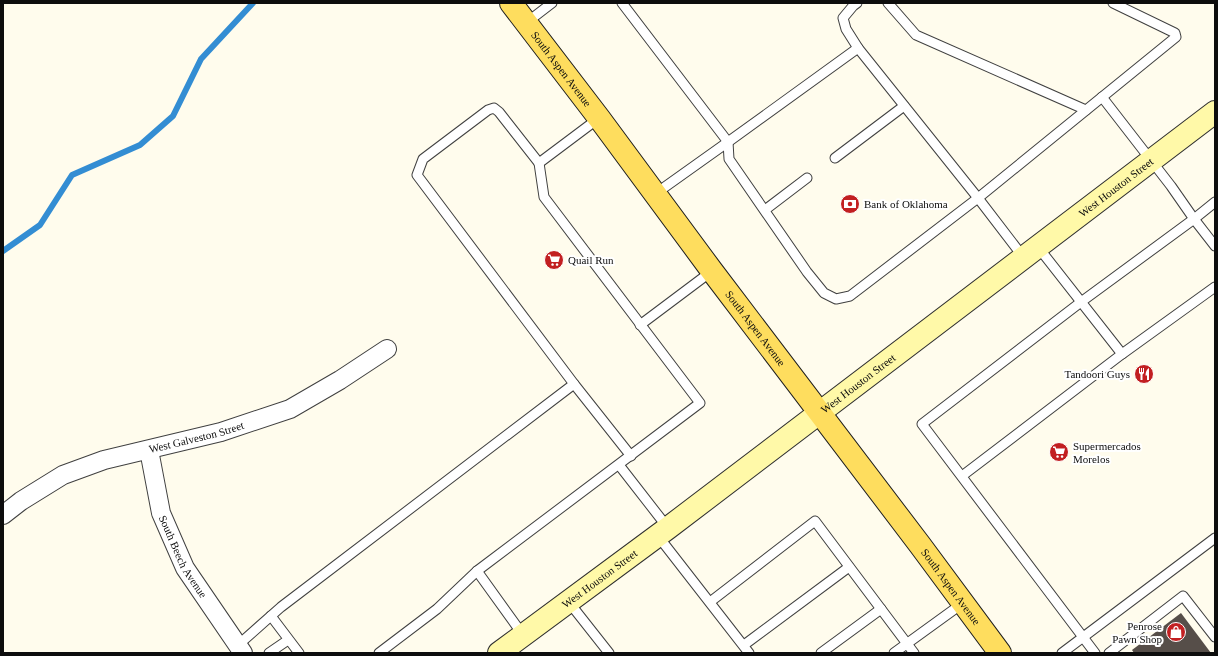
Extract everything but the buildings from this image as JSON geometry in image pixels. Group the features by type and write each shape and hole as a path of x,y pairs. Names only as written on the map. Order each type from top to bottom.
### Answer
{"main road":[{"name":"South Aspen Avenue","path":"512,3 1000,653"},
{"name":"West Houston Street","path":"499,653 663,532 1215,112"}],"street":[{"name":"West Galveston Street","path":"3,515 21,501 63,475 104,460 220,432 290,409 340,380 387,349"},
{"name":"South Beech Avenue","path":"149,450 161,513 185,568 236,651"}],"lane":[{"path":"526,23 552,3"},
{"path":"622,3 728,142 729,159 808,272 824,293 836,299 850,296 978,198 1176,37 1175,33 1113,3"},
{"path":"857,3 843,18 846,29 858,48 978,198 1081,302 1122,354"},
{"path":"888,3 916,36 1086,110"},
{"path":"655,194 858,48"},
{"path":"1102,98 1215,246"},
{"path":"835,158 904,106"},
{"path":"379,653 437,609 477,571 631,456 700,403 544,197 539,163 500,112 494,108 488,110 423,159 417,175 574,384 631,456"},
{"path":"539,163 599,118"},
{"path":"764,210 807,178"},
{"path":"1095,653 922,424 1081,302 1215,202"},
{"path":"640,325 712,271"},
{"path":"962,476 1122,354 1215,287"},
{"path":"236,651 271,616 340,561 574,384"},
{"path":"619,465 710,602 747,649 849,567"},
{"path":"710,602 816,521 914,653"},
{"path":"1062,653 1215,538"},
{"path":"477,571 523,635"},
{"path":"1109,653 1183,596 1215,637"},
{"path":"568,601 609,653"},
{"path":"894,653 963,603"},
{"path":"821,653 881,609"},
{"path":"271,616 298,653"},
{"path":"269,653 288,640"}],"waterway":[{"path":"3,251 40,225 72,175 140,145 173,116 201,59 253,3"}],"place":[{"name":"Bank of Oklahoma","path":"850,204"},
{"name":"Quail Run","path":"554,260"},
{"name":"Tandoori Guys","path":"1144,374"},
{"name":"Supermercados Morelos","path":"1059,452"},
{"name":"Penrose Pawn Shop","path":"1176,632"}]}
